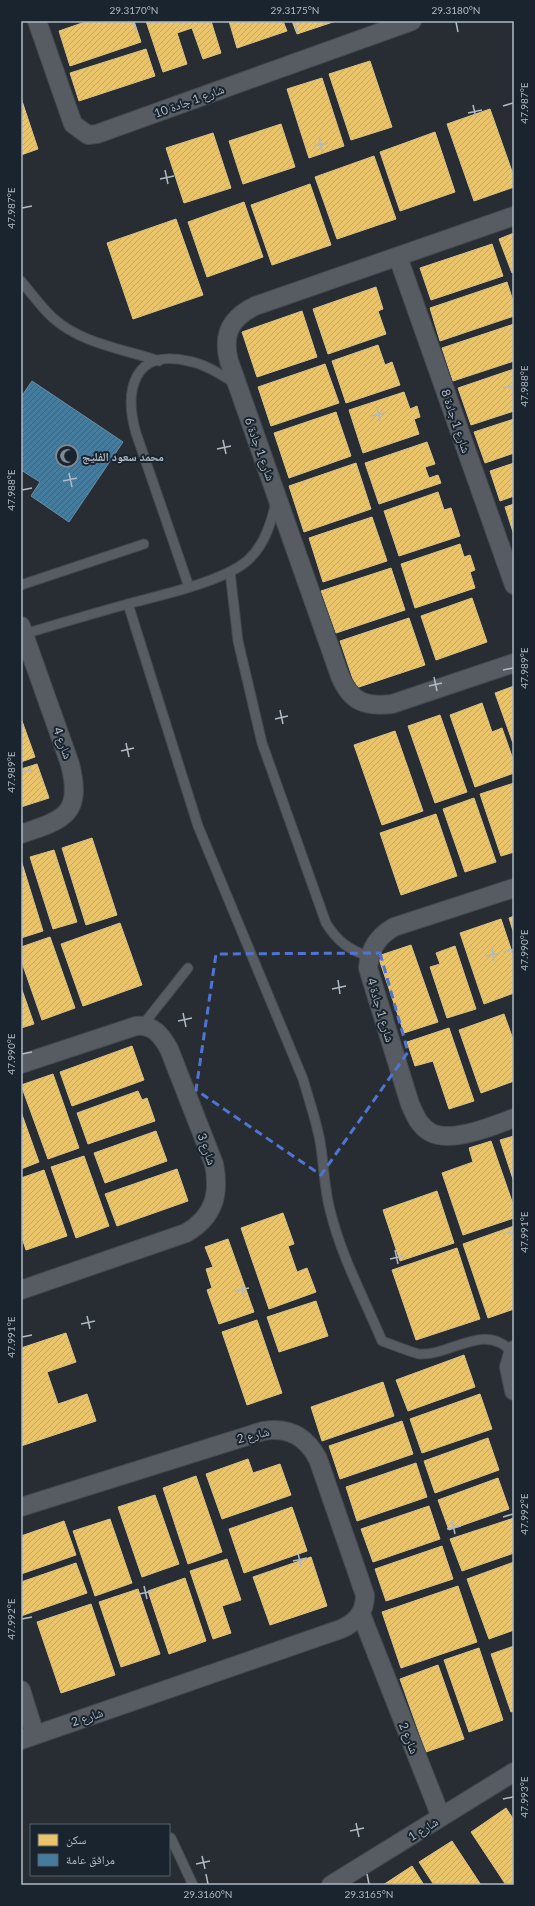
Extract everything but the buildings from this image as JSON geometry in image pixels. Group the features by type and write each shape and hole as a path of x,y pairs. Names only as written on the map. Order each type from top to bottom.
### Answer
{"street":[{"name":"شارع 1 جادة 10","path":"37,21 73,124 88,135 97,134 411,21"},
{"name":"شارع 1 جادة 6","path":"514,216 263,302 244,312 234,321 226,336 226,353 236,384 340,676 349,694 356,699 373,706 392,704 514,663"},
{"name":"شارع 1 جادة 8","path":"398,257 514,585"},
{"name":"شارع 4","path":"21,834 60,820 71,806 74,788 70,764 22,630"},
{"name":"شارع 1 جادة 4","path":"514,888 394,927 384,933 378,940 370,957 368,968 410,1104 421,1124 431,1133 453,1135 474,1132 514,1118"},
{"path":"21,1064 142,1026"},
{"name":"شارع 3","path":"21,1290 186,1233 203,1221 210,1213 216,1189 214,1164 170,1049 161,1035 148,1027 142,1026"},
{"path":"513,1351 509,1367 514,1391"},
{"name":"شارع 2","path":"21,1507 263,1431 272,1430 290,1432 305,1440 315,1452 322,1466 363,1587 365,1602 361,1614 350,1625 341,1629 28,1737 21,1690"},
{"name":"شارع 2","path":"361,1614 441,1817"},
{"name":"شارع 1","path":"331,1885 514,1772"}],"lane":[{"path":"21,281 53,318 61,325 94,342 159,361"},
{"path":"189,587 132,418 130,398 134,380 140,371 148,365 159,361 177,359 197,363 236,384"},
{"path":"22,630 128,604 189,587 230,572 249,560 262,542 273,515 277,497"},
{"path":"21,585 144,544"},
{"path":"230,572 238,641 262,743 323,916 334,935 344,945 356,952 370,957"},
{"path":"128,604 198,826 303,1079 316,1127 323,1162 324,1182 335,1227 360,1293 382,1340 389,1345 396,1345 418,1354 434,1352 480,1339 490,1339 504,1344 513,1351"},
{"path":"142,1026 188,968"},
{"path":"171,1838 193,1885"}],"highlighted area":[{"path":"380,953 408,1052 321,1175 196,1090 216,954"}],"place":[{"name":"محمد سعود الفليج","path":"67,456"}]}
